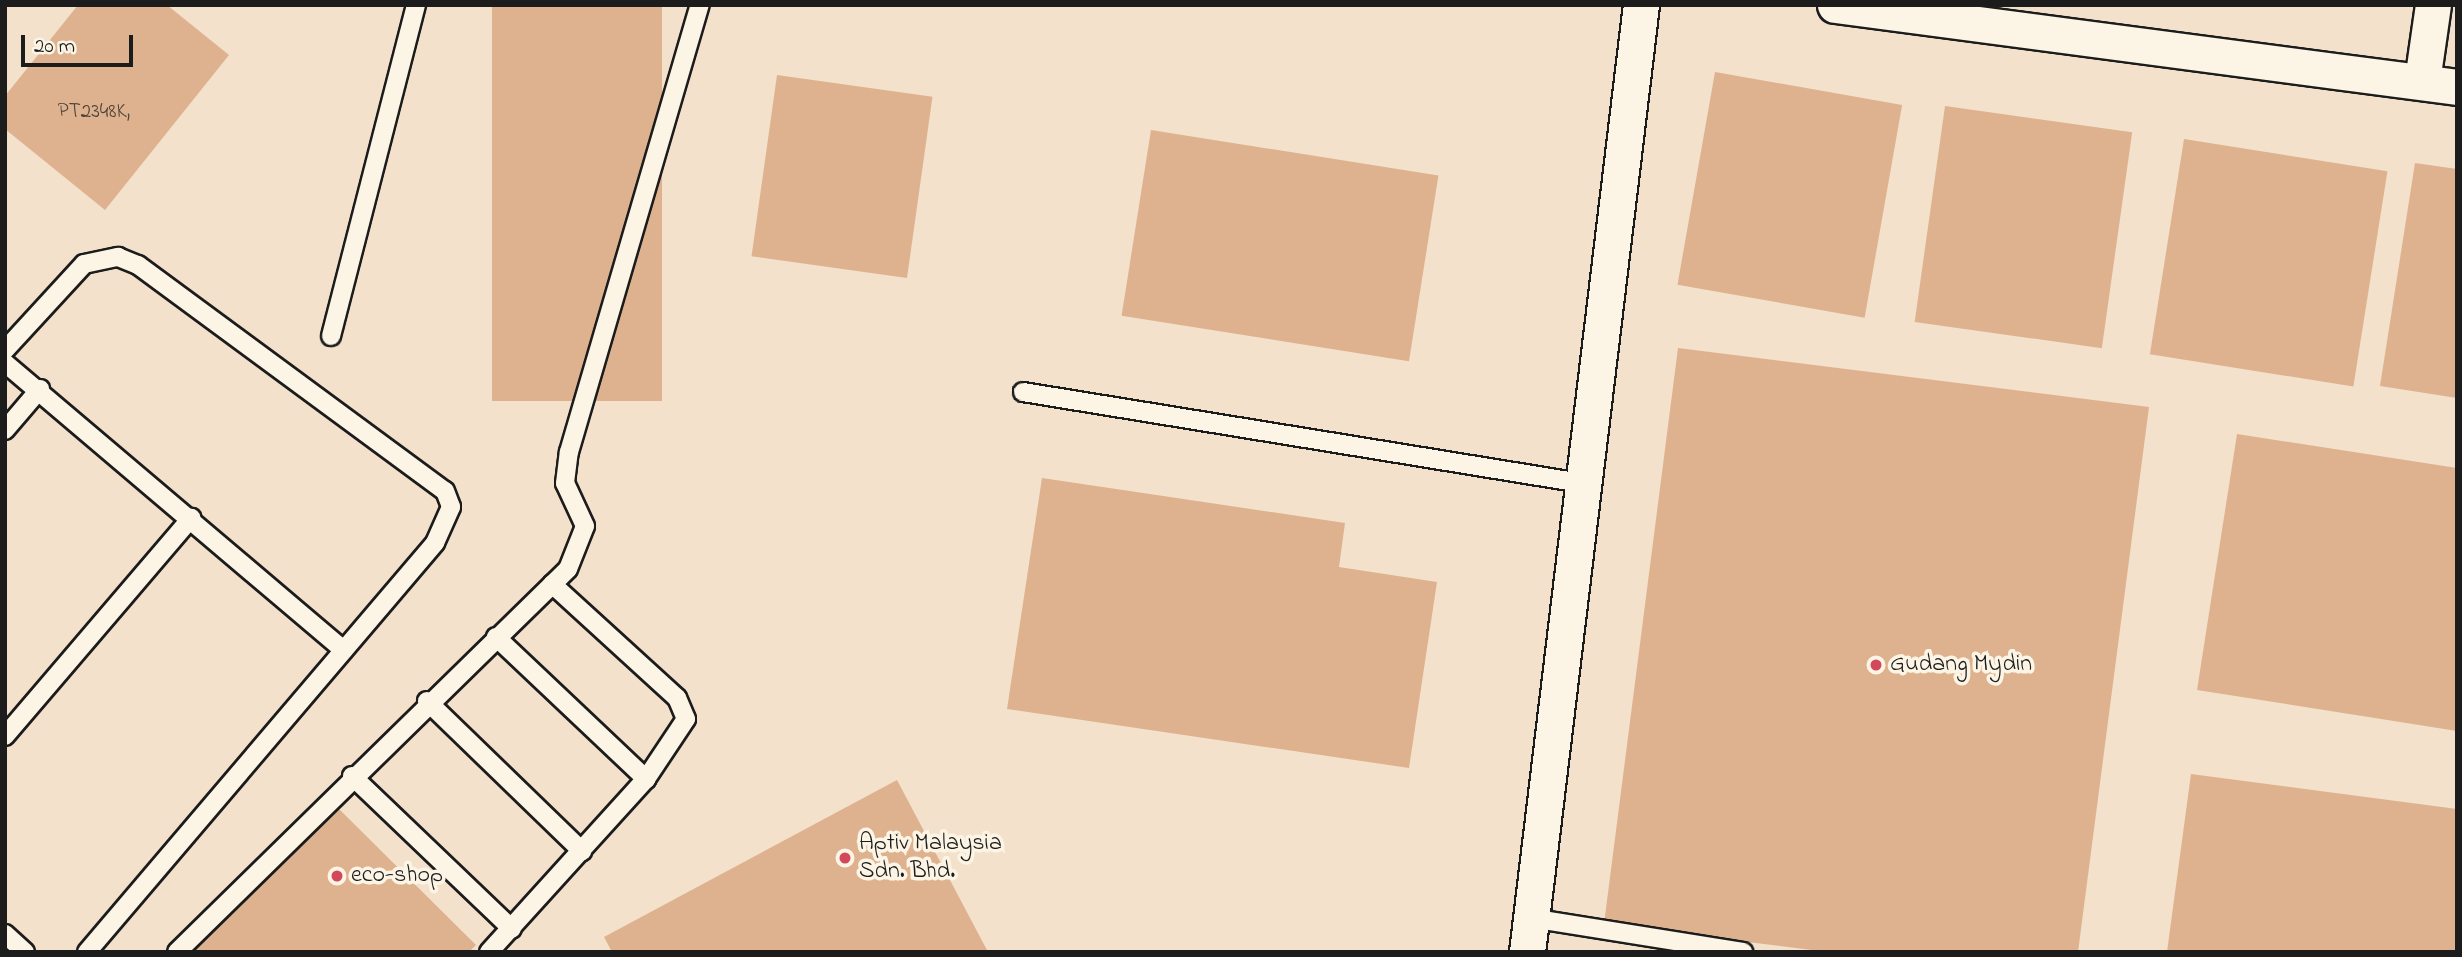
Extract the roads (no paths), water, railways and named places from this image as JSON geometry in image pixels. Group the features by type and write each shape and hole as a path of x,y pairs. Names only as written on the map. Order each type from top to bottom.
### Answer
{"street":[{"path":"1527,952 1581,483 1641,5"},
{"path":"1835,5 2041,19 2457,87"},
{"path":"2422,81 2433,5"}],"lane":[{"path":"331,336 416,5"},
{"path":"177,952 427,701 552,584 582,543 586,526 565,483 569,452 700,5"},
{"path":"5,350 84,264 118,257 138,265 445,491 451,507 446,526 88,952"},
{"path":"5,363 40,389 344,650"},
{"path":"5,430 40,389"},
{"path":"1023,392 1581,483"},
{"path":"5,736 191,519"},
{"path":"489,952 646,779 686,719 677,698 552,584"},
{"path":"496,637 646,779"},
{"path":"427,701 582,850"},
{"path":"352,776 512,929"},
{"path":"1531,918 1743,952"},
{"path":"5,934 25,952"}],"place":[{"name":"Gudang Mydin","path":"1876,665"},
{"name":"Aptiv Malaysia Sdn. Bhd.","path":"845,858"},
{"name":"eco-shop","path":"337,876"}]}
